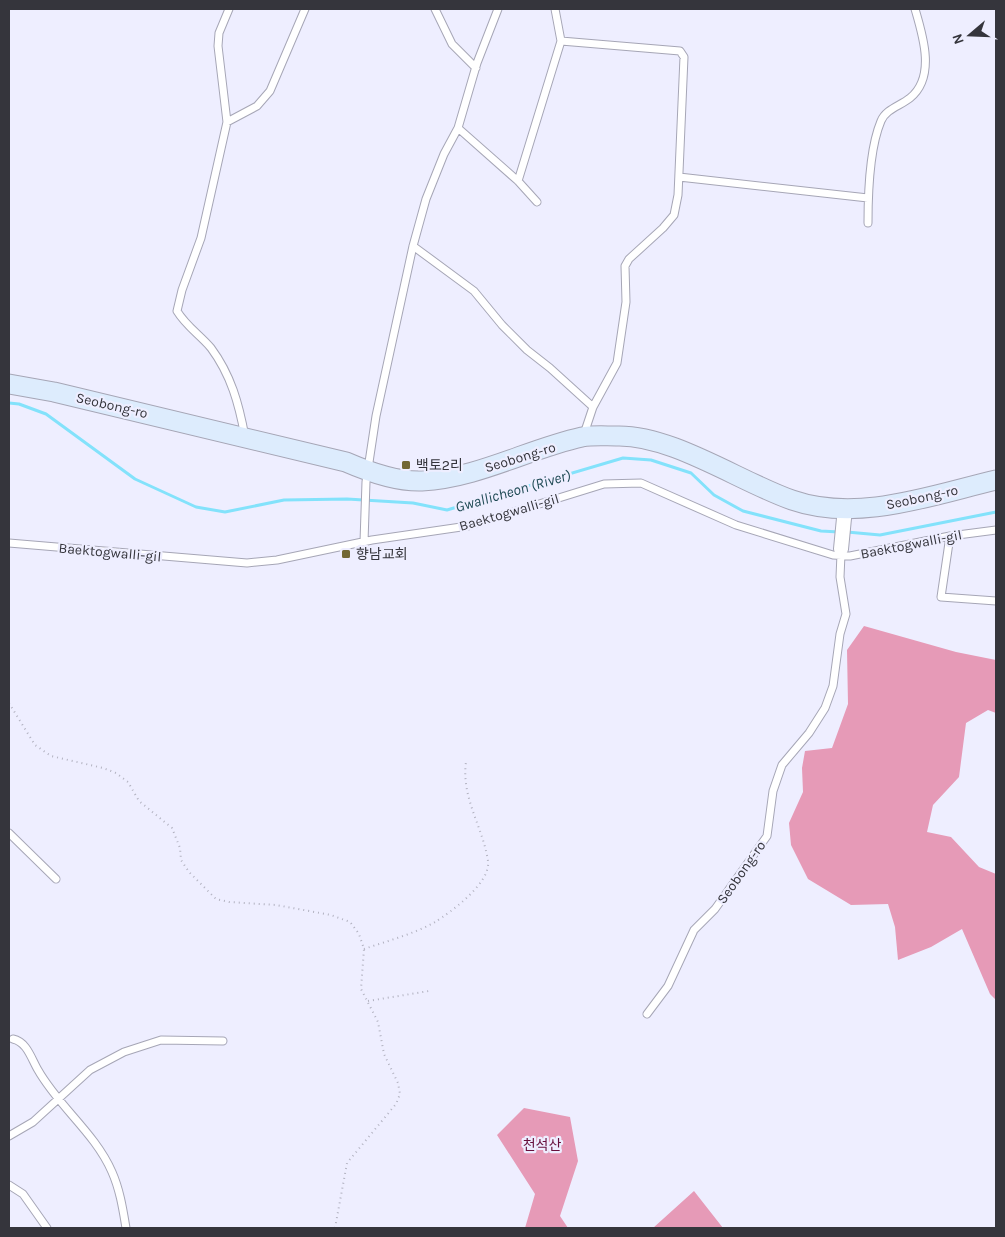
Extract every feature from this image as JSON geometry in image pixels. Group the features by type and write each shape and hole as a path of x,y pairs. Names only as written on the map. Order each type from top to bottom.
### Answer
{"main road":[{"name":"Seobong-ro","path":"9,384 21,384 346,462 367,477 421,481 448,478 583,437 636,437 688,453 794,500 833,508 887,505 996,480"}],"street":[{"path":"841,552 845,508"}],"lane":[{"path":"230,9 219,33 218,46 227,122 201,238 182,290 177,311 182,319 210,347 228,375 240,404 245,437"},
{"path":"227,122 257,106 270,91 305,9"},
{"path":"435,9 452,44 476,68"},
{"path":"364,542 363,510 376,416 413,246 426,199 444,154 458,128 476,68 498,9"},
{"path":"518,182 561,41 555,9"},
{"path":"868,223 868,198 877,132 882,119 891,109 910,97 923,82 926,64 921,29 915,9"},
{"path":"561,41 680,51 684,57 679,177 674,215 663,228 629,259 625,266 626,302 617,363 593,407 583,437"},
{"path":"458,128 518,182 537,202"},
{"path":"679,177 868,198"},
{"path":"413,246 474,291 502,325 527,350 593,407"},
{"name":"Baektogwalli-gil","path":"9,543 247,564 277,560 364,542 468,526 604,484 641,483 736,525 824,554 996,530"},
{"path":"950,536 941,597 996,601"},
{"name":"Seobong-ro","path":"647,1014 668,986 694,930 715,909 767,836 774,791 782,765 809,733 825,708 833,686 840,634 846,614 840,577 841,552"},
{"path":"9,833 56,879"},
{"path":"13,1039 20,1040 25,1046 39,1072 57,1098 86,1129 112,1172 126,1228"},
{"path":"9,1136 32,1122 90,1070 124,1052 161,1040 223,1041"},
{"path":"9,1185 23,1194 48,1228"}],"path":[{"path":"9,702 35,745 51,756 103,768 116,773 128,782 138,801 172,828 180,848 181,860 189,872 216,899 229,902 276,904 341,918 350,922 359,934 364,949 361,989 378,1022 384,1054 398,1084 400,1094 396,1104 347,1163 335,1228"},
{"path":"364,949 434,922 473,894 484,877 489,863 468,795 465,773 466,762"},
{"path":"368,1001 429,991"}],"green space":[{"path":"864,626 956,652 996,660 996,713 988,710 966,723 959,777 933,805 927,832 951,837 979,867 996,874 996,1000 990,994 962,929 931,947 898,960 895,927 888,904 851,905 808,879 791,845 789,823 803,792 802,768 805,751 832,748 848,704 847,650"},
{"name":"천석산","path":"524,1108 570,1117 578,1161 560,1216 568,1228 525,1228 535,1194 497,1135"},
{"path":"694,1191 723,1228 653,1228"}],"waterway":[{"name":"Gwallicheon (River)","path":"9,403 19,404 46,414 135,479 196,507 225,512 284,500 347,499 413,503 447,510 623,458 651,460 691,473 714,495 743,511 821,531 839,532"},
{"name":"Gwallicheon (River)","path":"847,532 880,535 996,512"}],"place":[{"name":"백토2리","path":"406,465"},
{"name":"향남교회","path":"346,554"}]}
